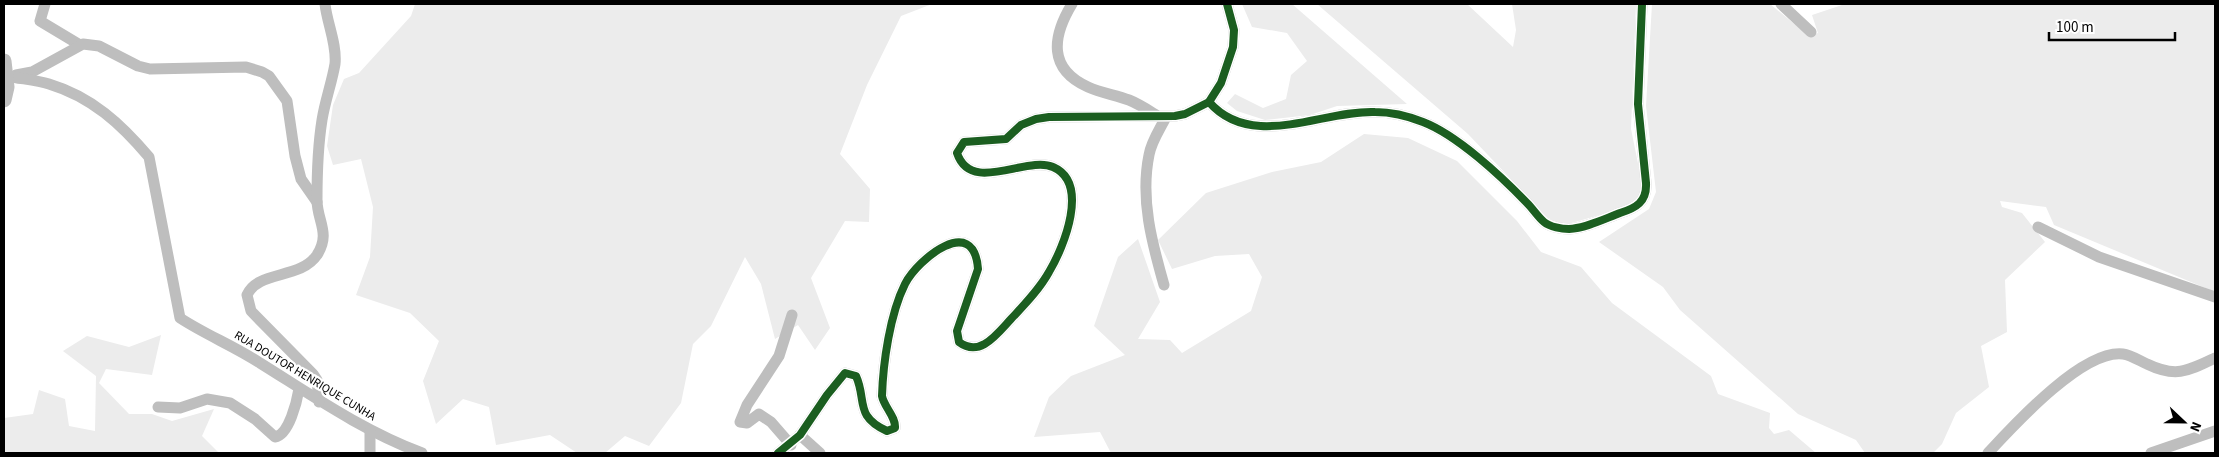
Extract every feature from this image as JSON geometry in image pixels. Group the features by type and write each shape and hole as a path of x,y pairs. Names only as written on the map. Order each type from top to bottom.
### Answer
{"main road":[{"path":"4,61 7,76 4,100"}],"street":[{"path":"45,4 40,20 80,45 99,46 138,66 150,69 237,67 262,72 279,87 287,100 299,171 317,202 322,220 323,240 312,262 304,268 253,285 247,295 247,300 251,311 313,374 317,380 319,402"},
{"path":"317,202 322,121 335,63 334,48 325,4"},
{"path":"1072,4 1058,30 1056,54 1068,75 1088,87 1130,101 1162,116"},
{"path":"778,453 800,435 832,388 845,373 856,376 861,403 870,420 887,431 895,428 894,420 883,403 882,396 896,310 906,283 915,269 942,246 948,243 966,244 975,252 978,260 978,269 957,332 959,342 970,348 981,346 992,339 1033,295 1049,272 1071,217 1073,196 1067,177 1061,171 1045,164 995,172 973,170 964,165 957,153 964,142 1006,139 1021,125 1036,119 1049,117 1185,114 1209,102 1221,83 1233,47 1234,30 1227,4"},
{"path":"1209,102 1216,111 1249,125 1290,125 1374,112 1422,121 1437,128 1463,146 1550,226 1569,229 1585,226 1635,208 1645,194 1646,183 1638,104 1642,4"},
{"path":"1781,4 1811,32"},
{"path":"7,76 32,72 80,45"},
{"name":"RUA DOUTOR HENRIQUE CUNHA","path":"7,76 50,84 78,96 107,113 133,138 152,163 180,318 210,337 260,362 319,402 370,431 422,453"},
{"path":"1162,116 1152,145 1147,170 1150,237 1164,285"},
{"path":"2038,228 2099,257 2215,297"},
{"path":"791,444 771,422 759,414 747,423 740,422 747,405 779,356 792,315"},
{"path":"1988,453 2039,402 2095,359 2110,354 2124,354 2163,371 2184,373 2215,358"},
{"path":"158,407 180,408 207,399 230,403 255,419 275,437 285,432 296,403 299,388"},
{"path":"370,431 370,453"},
{"path":"2152,453 2215,431"},
{"path":"800,435 820,453"}],"shaded area":[{"path":"415,4 932,4 901,16 867,85 840,154 870,189 869,222 845,221 811,278 830,328 815,350 798,325 775,339 761,284 745,257 711,326 693,344 681,403 649,446 625,436 605,453 577,453 550,435 496,445 489,407 463,399 436,424 423,381 439,341 410,313 356,295 370,257 373,207 361,159 333,165 327,146 333,105 344,79 359,73 411,16"},
{"path":"1242,4 1292,4 1407,104 1337,106 1310,115 1265,120 1237,111 1227,103 1235,94 1263,108 1286,99 1291,75 1307,61 1287,33 1252,27"},
{"path":"1317,4 1467,4 1513,47 1516,30 1512,4 1636,4 1631,129 1642,183 1642,198 1635,205 1561,226 1547,217 1468,134"},
{"path":"1652,4 1770,4 1809,36 1818,33 1812,15 1845,4 2215,4 2215,292 2054,225 2046,207 2000,201 2002,207 2022,213 2045,242 2005,280 2007,332 1981,346 1989,387 1956,413 1942,444 1933,453 1865,453 1856,440 1798,414 1680,310 1663,287 1599,242 1649,209 1656,192 1646,106"},
{"path":"1364,134 1408,138 1457,161 1517,221 1541,252 1581,267 1612,303 1711,376 1718,394 1770,413 1769,428 1774,434 1789,430 1816,453 1111,453 1100,432 1034,437 1049,397 1071,376 1125,355 1094,326 1118,257 1138,239 1160,302 1138,339 1170,340 1182,353 1251,311 1262,277 1249,254 1215,256 1172,269 1158,240 1206,193 1272,172 1321,162"},
{"path":"161,335 152,375 106,369 99,383 129,414 152,414 172,421 214,409 202,436 219,453 4,453 4,418 33,414 39,390 65,399 69,426 95,431 96,376 63,351 87,336 129,347"}],"cycle path":[{"path":"778,453 800,435 827,395 845,373 856,376 863,407 870,419 887,431 895,428 894,420 882,396 891,324 905,284 921,263 933,254 945,246 957,243 967,244 974,253 978,269 957,331 959,342 967,346 981,346 994,337 1031,297 1049,272 1067,232 1070,216 1072,201 1070,187 1064,175 1053,167 1042,165 987,173 974,171 964,165 957,153 964,142 1006,139 1021,125 1036,119 1049,117 1175,116 1185,114 1209,102 1221,83 1233,47 1234,30 1227,4"},
{"path":"1209,102 1226,116 1246,124 1266,126 1288,125 1354,113 1375,112 1405,116 1417,120 1450,136 1478,157 1547,224 1566,229 1582,227 1631,209 1645,195 1646,183 1638,104 1642,4"}]}
